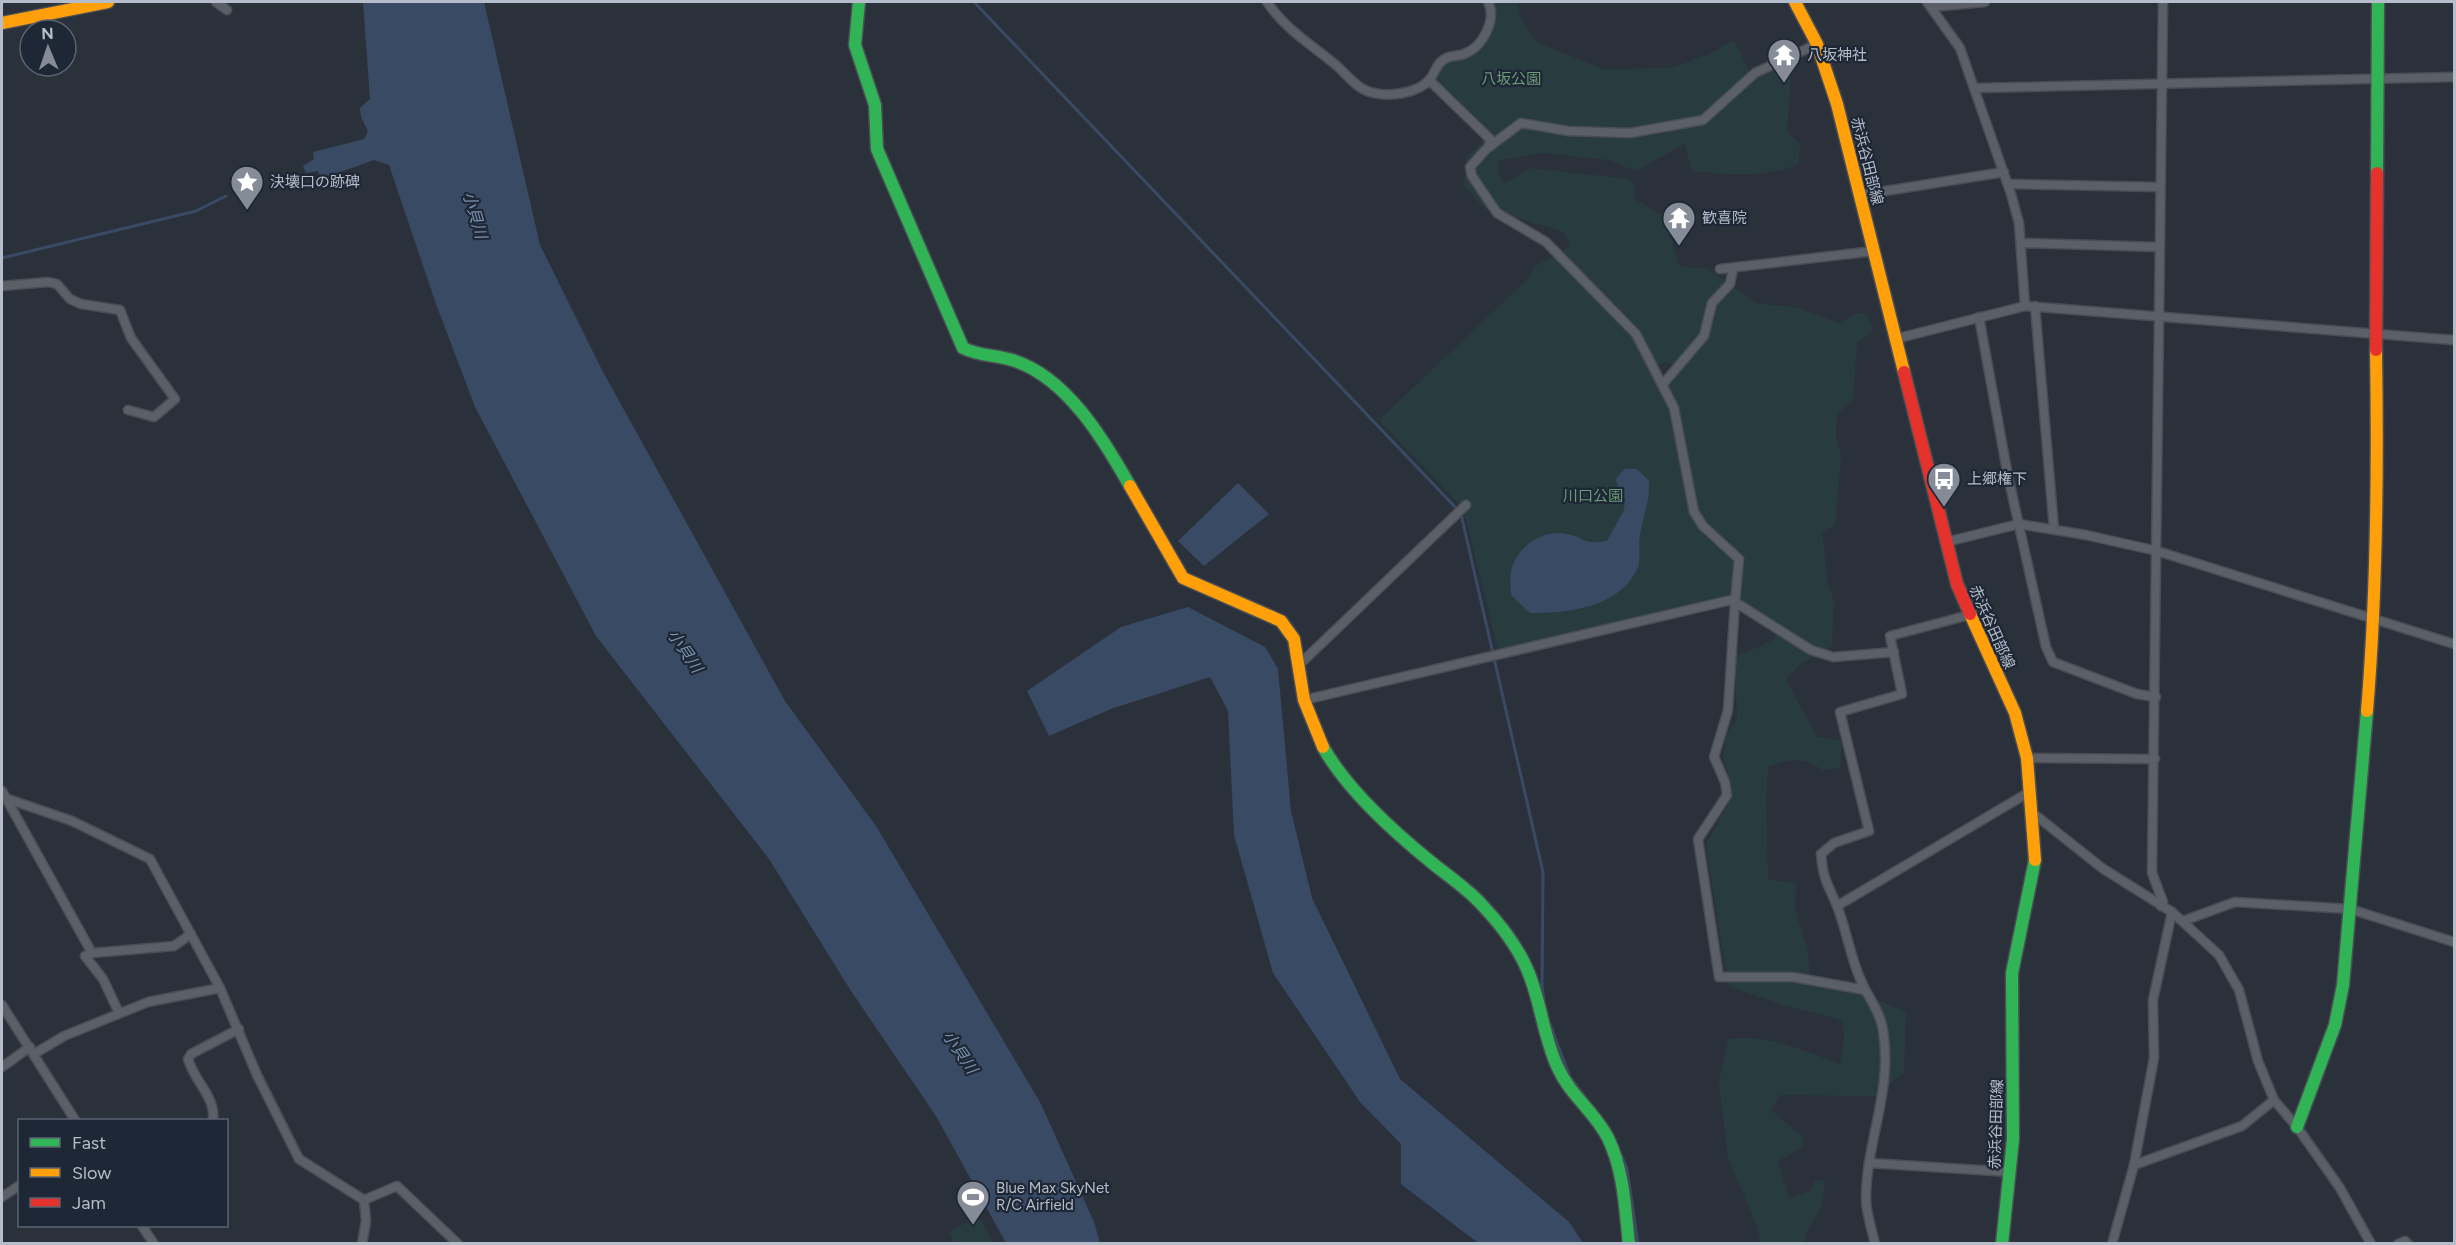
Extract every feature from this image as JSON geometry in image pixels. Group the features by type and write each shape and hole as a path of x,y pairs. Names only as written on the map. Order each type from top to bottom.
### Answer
{"street":[{"path":"2,23 108,2"},
{"path":"216,2 227,10"},
{"path":"859,2 855,45 875,105 878,149 963,348 973,353 1014,360 1045,376 1099,430 1183,578 1281,621 1294,639 1300,664 1304,700 1317,736 1333,765 1380,815 1428,860 1481,903 1501,926 1527,968 1557,1067 1571,1092 1584,1104 1608,1137 1622,1178 1629,1244"},
{"path":"1270,3 1278,19 1300,39 1337,66 1358,87 1375,94 1402,93 1429,80 1440,62 1451,54 1464,54 1487,31 1492,21 1492,10 1488,2"},
{"name":"赤浜谷田部線","path":"1795,2 1817,44 1837,104 1957,584 2015,713 2027,758 2034,814 2034,874 2017,941 2012,973 2013,1111 2010,1172 2002,1244"},
{"path":"1929,4 1985,2"},
{"path":"2161,906 2163,902 2152,873 2163,2"},
{"path":"2297,1127 2335,1025 2343,985 2375,619 2378,488 2376,334 2378,2"},
{"path":"1929,4 1960,48 2008,184 2019,223 2025,306"},
{"path":"1817,44 1755,73 1703,120 1630,133 1568,131 1521,123 1489,147 1470,167 1472,176 1497,213 1546,242 1558,252 1636,334 1674,408 1694,512 1703,526 1739,559 1728,710 1714,757 1725,782 1727,795 1698,839 1719,977 1793,977 1865,990"},
{"path":"1976,88 2454,77"},
{"path":"1429,80 1490,139 1489,147"},
{"path":"1860,195 2004,172"},
{"path":"2008,184 2159,187"},
{"path":"2021,243 2159,247"},
{"path":"1720,269 1874,251"},
{"path":"1663,384 1704,336 1712,303 1730,284 1733,269"},
{"path":"2,286 57,284 70,299 81,304 120,310 131,338 174,399 154,417 128,410"},
{"path":"1895,339 2025,306 2035,306 2454,340"},
{"path":"2035,306 2054,529"},
{"path":"1979,317 2019,524 2046,647 2053,662 2137,694 2156,697"},
{"path":"1300,664 1466,505"},
{"path":"1946,542 2019,524 2054,529 2157,551 2454,644"},
{"path":"1304,700 1731,600 1810,650 1833,657 1894,652"},
{"path":"1875,1244 1866,1201 1869,1163 1881,1115 1886,1071 1883,1030 1877,1010 1865,990 1837,906 1823,877 1821,854 1834,843 1869,831 1840,712 1902,694 1890,636 1969,615"},
{"path":"2027,758 2155,759"},
{"path":"1837,906 2031,790"},
{"path":"2,791 66,910 92,953"},
{"path":"8,799 72,821 150,859 219,988 239,1029 257,1075 299,1159 364,1200"},
{"path":"2034,814 2102,868 2172,912 2219,955 2239,990 2258,1061 2274,1100 2297,1127 2340,1188 2371,1244"},
{"path":"2183,921 2235,902 2350,909 2454,942"},
{"path":"2112,1244 2134,1165 2154,1058 2153,1000 2172,912"},
{"path":"119,1013 103,979 85,956 92,953 174,946 191,934"},
{"path":"2,1067 64,1036 148,1002 219,988"},
{"path":"2,1005 74,1119"},
{"path":"213,1119 214,1107 188,1059 190,1054 239,1029"},
{"path":"2134,1165 2242,1126 2274,1100"},
{"path":"1869,1163 2010,1172"},
{"path":"2,1197 18,1186"},
{"path":"364,1200 397,1186 458,1244"},
{"path":"362,1244 366,1221 364,1200"},
{"path":"143,1227 154,1244"},
{"path":"2398,1244 2405,1241 2408,1244"}],"green space":[{"path":"1494,2 1517,2 1521,19 1538,43 1604,69 1671,68 1710,54 1734,40 1752,76 1792,64 1787,132 1800,144 1798,164 1772,172 1759,173 1732,174 1692,171 1685,144 1635,171 1609,160 1543,153 1498,161 1498,171 1504,184 1531,168 1628,179 1635,185 1634,199 1663,216 1680,267 1707,268 1756,303 1798,308 1839,323 1858,313 1868,315 1873,330 1857,343 1853,400 1837,415 1836,434 1841,457 1835,524 1822,533 1828,584 1834,601 1832,646 1802,663 1786,679 1817,737 1842,741 1840,768 1822,770 1809,762 1796,760 1768,767 1766,797 1768,879 1796,883 1795,910 1807,949 1811,986 1862,994 1906,1012 1904,1072 1876,1096 1780,1095 1771,1110 1803,1137 1802,1148 1778,1161 1789,1198 1811,1191 1815,1180 1825,1181 1822,1206 1806,1233 1805,1243 1760,1243 1758,1229 1728,1158 1719,1082 1728,1039 1771,1041 1840,1064 1844,1039 1842,1020 1784,1005 1728,986 1706,845 1732,796 1731,781 1723,758 1726,734 1737,721 1735,656 1762,646 1775,638 1776,627 1735,597 1498,649 1463,508 1379,420 1529,278 1534,267 1571,246 1564,232 1484,208 1464,185 1466,158 1487,137 1429,80 1442,61 1472,47 1488,36 1495,17","holes":["1668,363 1681,366 1667,389 1653,366"]},
{"name":"Blue Max SkyNet R/C Airfield","path":"973,1219 982,1221 993,1243 953,1243 949,1232"}],"water":[{"name":"小貝川","path":"363,2 484,2 540,245 602,370 785,701 876,826 1041,1104 1094,1222 1100,1243 1006,1243 936,1116 851,991 769,859 596,636 475,407 436,304 389,165 374,160 321,179 318,171 306,173 303,166 314,159 313,152 364,139 368,131 361,117 360,108 370,99"},
{"path":"1624,469 1637,469 1649,481 1639,539 1639,563 1630,581 1606,600 1592,605 1561,612 1530,613 1511,595 1511,574 1516,559 1534,540 1549,534 1567,534 1588,542 1607,541 1624,510 1625,499 1619,492 1616,479"},
{"path":"1238,483 1269,514 1204,566 1178,541"},
{"path":"1188,607 1265,647 1278,669 1291,811 1312,898 1400,1079 1569,1222 1583,1243 1478,1243 1401,1184 1401,1144 1360,1102 1273,973 1234,835 1228,711 1210,677 1111,709 1049,736 1027,691 1121,627"}],"waterway":[{"path":"974,2 1457,509"},
{"path":"2,258 196,211 226,196"},
{"path":"1461,514 1543,872 1542,987 1545,1007"},
{"path":"1550,1024 1570,1077 1606,1125"},
{"path":"1615,1141 1627,1168 1638,1244"}],"traffic: fast":[{"path":"859,2 855,45 875,105 877,149 963,348 975,353 1012,360 1032,368 1050,380 1066,395 1095,430 1130,486"},
{"path":"2377,173 2378,2"},
{"path":"2297,1127 2335,1025 2343,985 2367,711"},
{"path":"1323,747 1344,778 1372,809 1477,900 1502,928 1518,952 1532,981 1558,1068 1569,1087 1603,1129 1613,1151 1623,1190 1629,1244"},
{"path":"2002,1244 2013,1139 2012,973 2035,860"}],"traffic: slow":[{"path":"2,23 108,2"},
{"path":"1795,2 1817,44 1837,104 1904,372"},
{"path":"2367,711 2376,531 2376,350"},
{"path":"1130,486 1183,578 1281,621 1294,639 1304,700 1323,747"},
{"path":"1970,614 2015,713 2027,758 2035,860"}],"traffic: jam":[{"path":"2376,350 2377,173"},
{"path":"1904,372 1957,584 1970,614"}],"place":[{"name":"八坂神社","path":"1784,84"},
{"name":"決壊口の跡碑","path":"247,211"},
{"name":"歓喜院","path":"1679,247"},
{"name":"上郷権下","path":"1944,508"},
{"name":"Blue Max SkyNet R/C Airfield","path":"973,1226"}],"park label":[{"name":"八坂公園","path":"1511,79"},
{"name":"川口公園","path":"1593,496"}]}
